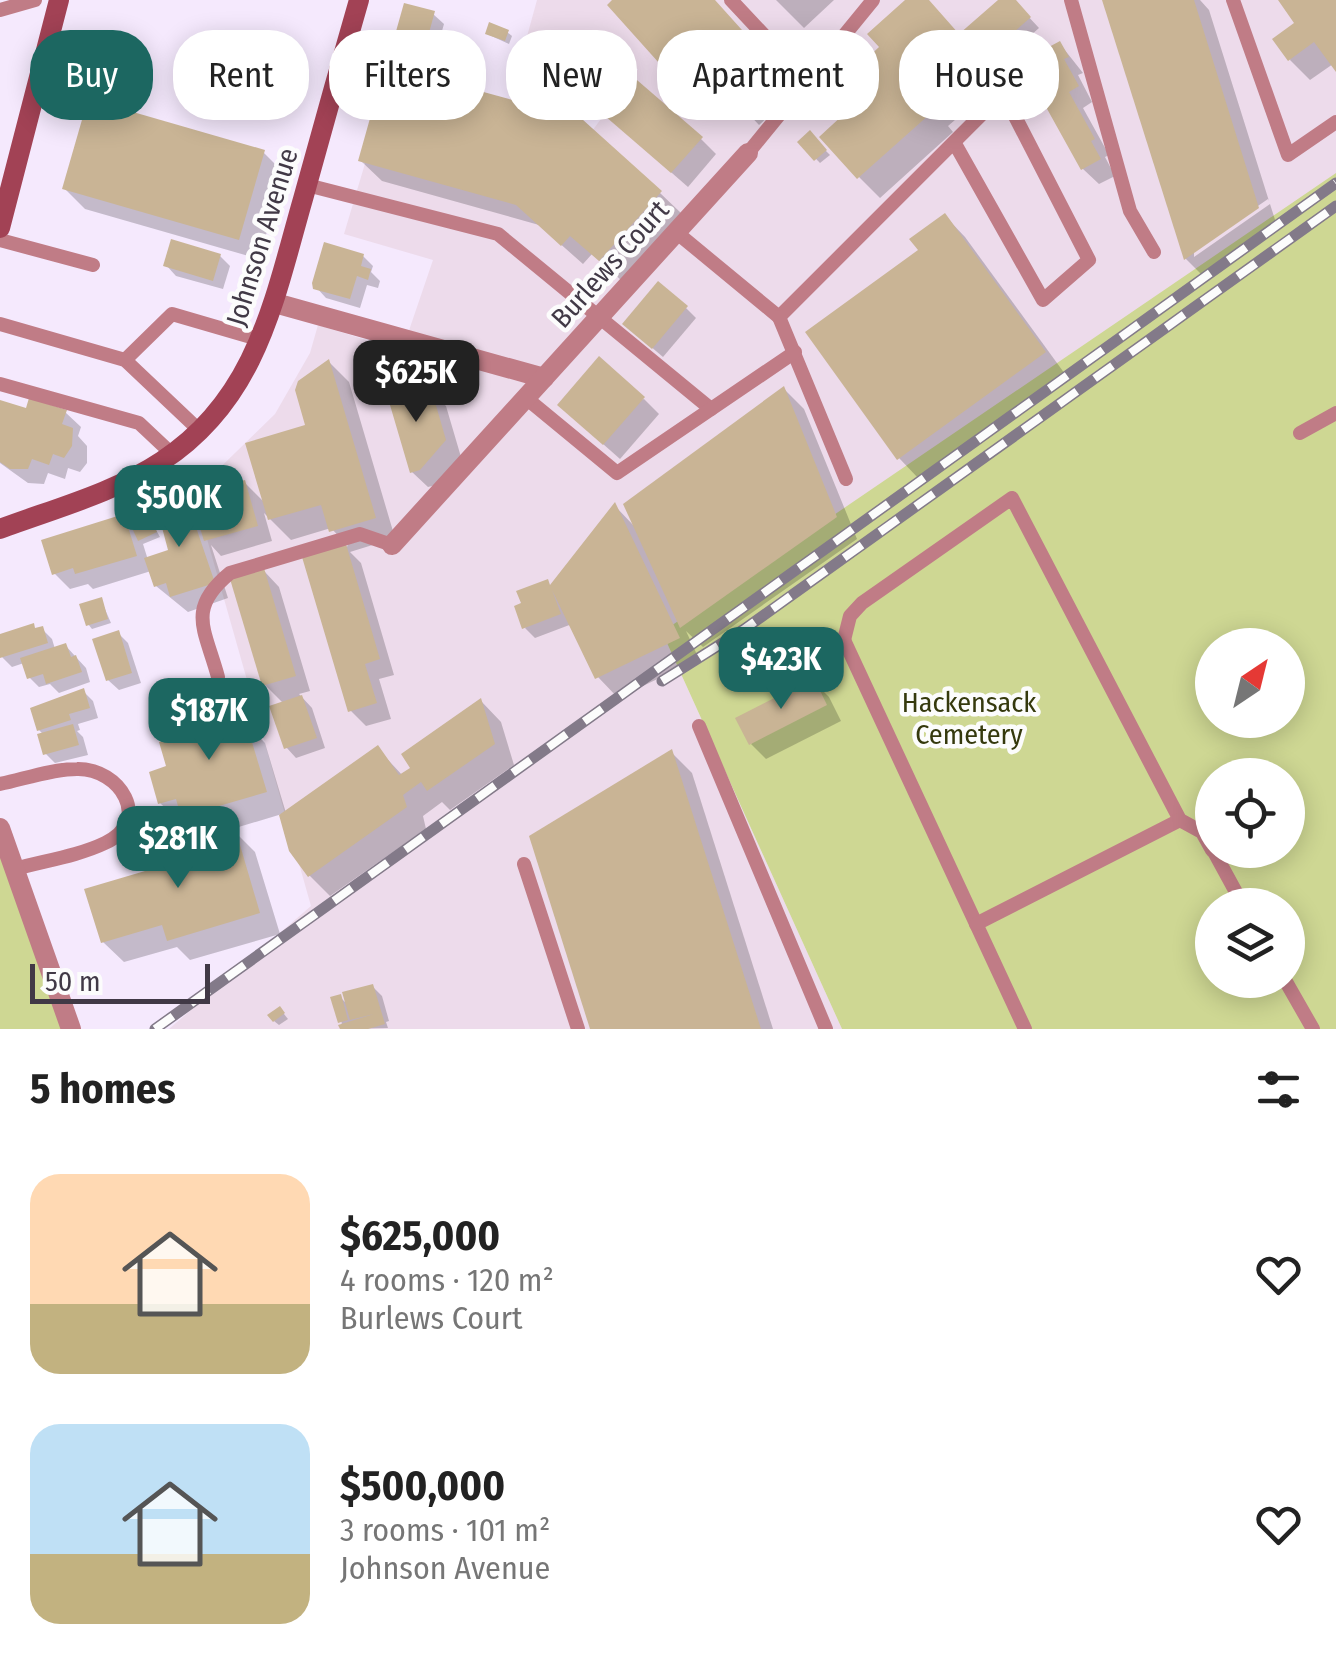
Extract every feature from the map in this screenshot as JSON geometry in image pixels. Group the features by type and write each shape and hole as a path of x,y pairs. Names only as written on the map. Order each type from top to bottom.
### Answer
{"main road":[{"path":"0,228 58,0"},
{"name":"Johnson Avenue","path":"0,529 131,479 172,454 221,408 244,374 275,303 359,0"}],"street":[{"name":"Burlews Court","path":"392,545 748,153"},
{"path":"275,303 544,378"},
{"path":"0,828 71,1029"}],"lane":[{"path":"0,10 35,0"},
{"path":"731,0 759,30"},
{"path":"849,30 873,0"},
{"path":"1071,0 1130,211 1154,252"},
{"path":"1232,0 1288,154 1336,122"},
{"path":"779,317 954,142 1003,93 1089,260 1043,300 954,142"},
{"path":"748,153 775,120"},
{"path":"306,185 498,234 710,409"},
{"path":"676,232 779,317 846,479"},
{"path":"0,240 93,265"},
{"path":"126,360 172,314 261,340"},
{"path":"0,324 126,360 200,431"},
{"path":"526,398 616,472 795,352"},
{"path":"0,384 138,424 172,454"},
{"path":"1300,433 1336,413"},
{"path":"1025,1029 844,640 850,616 1012,498 1180,820 1195,828"},
{"path":"218,677 201,615 214,587 230,573 360,534 392,545"},
{"path":"772,678 844,640"},
{"path":"698,726 826,1029"},
{"path":"0,784 78,768 108,776 121,786 130,814 126,826 107,843 15,869"},
{"path":"976,924 1180,820"},
{"path":"524,864 578,1029"},
{"path":"1295,998 1312,1029"}],"shaded area":[{"path":"537,0 1336,0 1336,176 662,632 842,1029 169,1029 311,906 194,493 275,414 310,353 318,325 402,351 433,260 344,234 378,120 486,120 486,100 506,106 506,120 554,120 592,131 600,120 637,120 637,30 529,30"}],"green space":[{"name":"Hackensack Cemetery","path":"1336,173 1336,1029 842,1029 662,632"},
{"path":"0,828 71,1029 0,1029"}],"building":[{"path":"612,0 715,0 742,30 657,30 657,61 637,38 637,30 629,30 607,5"},
{"path":"905,0 929,0 955,30 899,30 899,120 923,120 857,179 819,137 837,120 879,120 879,30 871,30"},
{"path":"998,0 1016,0 1031,17 1016,30 964,30"},
{"path":"1102,0 1194,0 1259,208 1184,260"},
{"path":"1278,0 1336,0 1336,72 1314,42 1288,61 1272,39 1294,23"},
{"path":"404,3 435,11 430,30 396,30"},
{"path":"489,22 509,30 505,41 486,31"},
{"path":"1059,42 1079,86 1069,92 1095,139 1091,141 1101,159 1081,170 1053,120 1059,120"},
{"path":"637,80 657,97 657,120 683,120 703,137 671,173 610,120 637,120"},
{"path":"486,93 506,98 506,120 583,120 662,191 599,261 570,236 561,246 516,205 358,161 370,120 486,120"},
{"path":"153,118 265,150 239,240 62,189 82,120"},
{"path":"810,130 827,150 814,161 797,142"},
{"path":"945,213 1046,352 897,460 805,332 918,250 909,239"},
{"path":"171,239 221,254 213,281 163,266"},
{"path":"324,242 364,254 361,266 371,269 368,280 357,276 350,299 313,289"},
{"path":"658,281 688,306 652,349 622,324"},
{"path":"599,356 645,397 603,445 557,405"},
{"path":"329,359 376,518 329,532 321,505 268,520 245,443 305,425 295,390 298,381"},
{"path":"403,383 407,395 431,388 446,440 420,470 410,473 385,388"},
{"path":"784,386 837,517 680,628 623,504"},
{"path":"29,398 67,410 62,424 73,428 72,446 64,458 53,454 49,465 32,459 28,469 10,469 0,462 0,400 26,408"},
{"path":"245,480 258,526 204,541 190,495"},
{"path":"184,492 215,583 170,597 166,583 154,587 144,558 168,550 155,501"},
{"path":"615,502 680,638 595,679 552,590 561,614 522,629 514,606 521,603 516,591 548,579 550,585"},
{"path":"145,507 157,532 138,541 126,515"},
{"path":"124,514 137,556 75,574 73,568 52,575 41,540"},
{"path":"346,544 380,659 365,664 377,703 348,712 302,557"},
{"path":"264,568 296,676 262,686 230,579"},
{"path":"102,597 108,619 86,626 79,604"},
{"path":"34,623 35,628 43,626 48,643 0,658 0,634"},
{"path":"119,630 132,673 106,681 92,639"},
{"path":"66,643 82,672 46,684 43,674 27,679 20,658"},
{"path":"814,678 827,705 749,745 735,718"},
{"path":"84,688 90,708 69,714 71,720 37,731 30,708"},
{"path":"302,695 317,738 284,749 269,706"},
{"path":"481,698 495,744 427,791 421,782 403,795 407,807 308,877 289,851 279,815 378,745 399,775 410,768 401,754"},
{"path":"228,701 234,723 245,719 267,792 181,817 176,799 158,804 149,772 166,766 159,742 192,732 186,713"},
{"path":"73,724 79,745 43,755 37,734"},
{"path":"672,749 761,1029 590,1029 529,836"},
{"path":"235,828 260,913 167,941 162,925 101,943 84,889 145,871 140,856"},
{"path":"373,984 385,1024 368,1029 340,1029 338,1025 374,1014 350,1020 342,992"},
{"path":"341,994 348,1020 338,1023 330,997"},
{"path":"280,1006 285,1013 273,1022 267,1015"}],"railway":[{"path":"155,1029 1336,183"},
{"path":"662,681 743,630 1336,206"}]}
